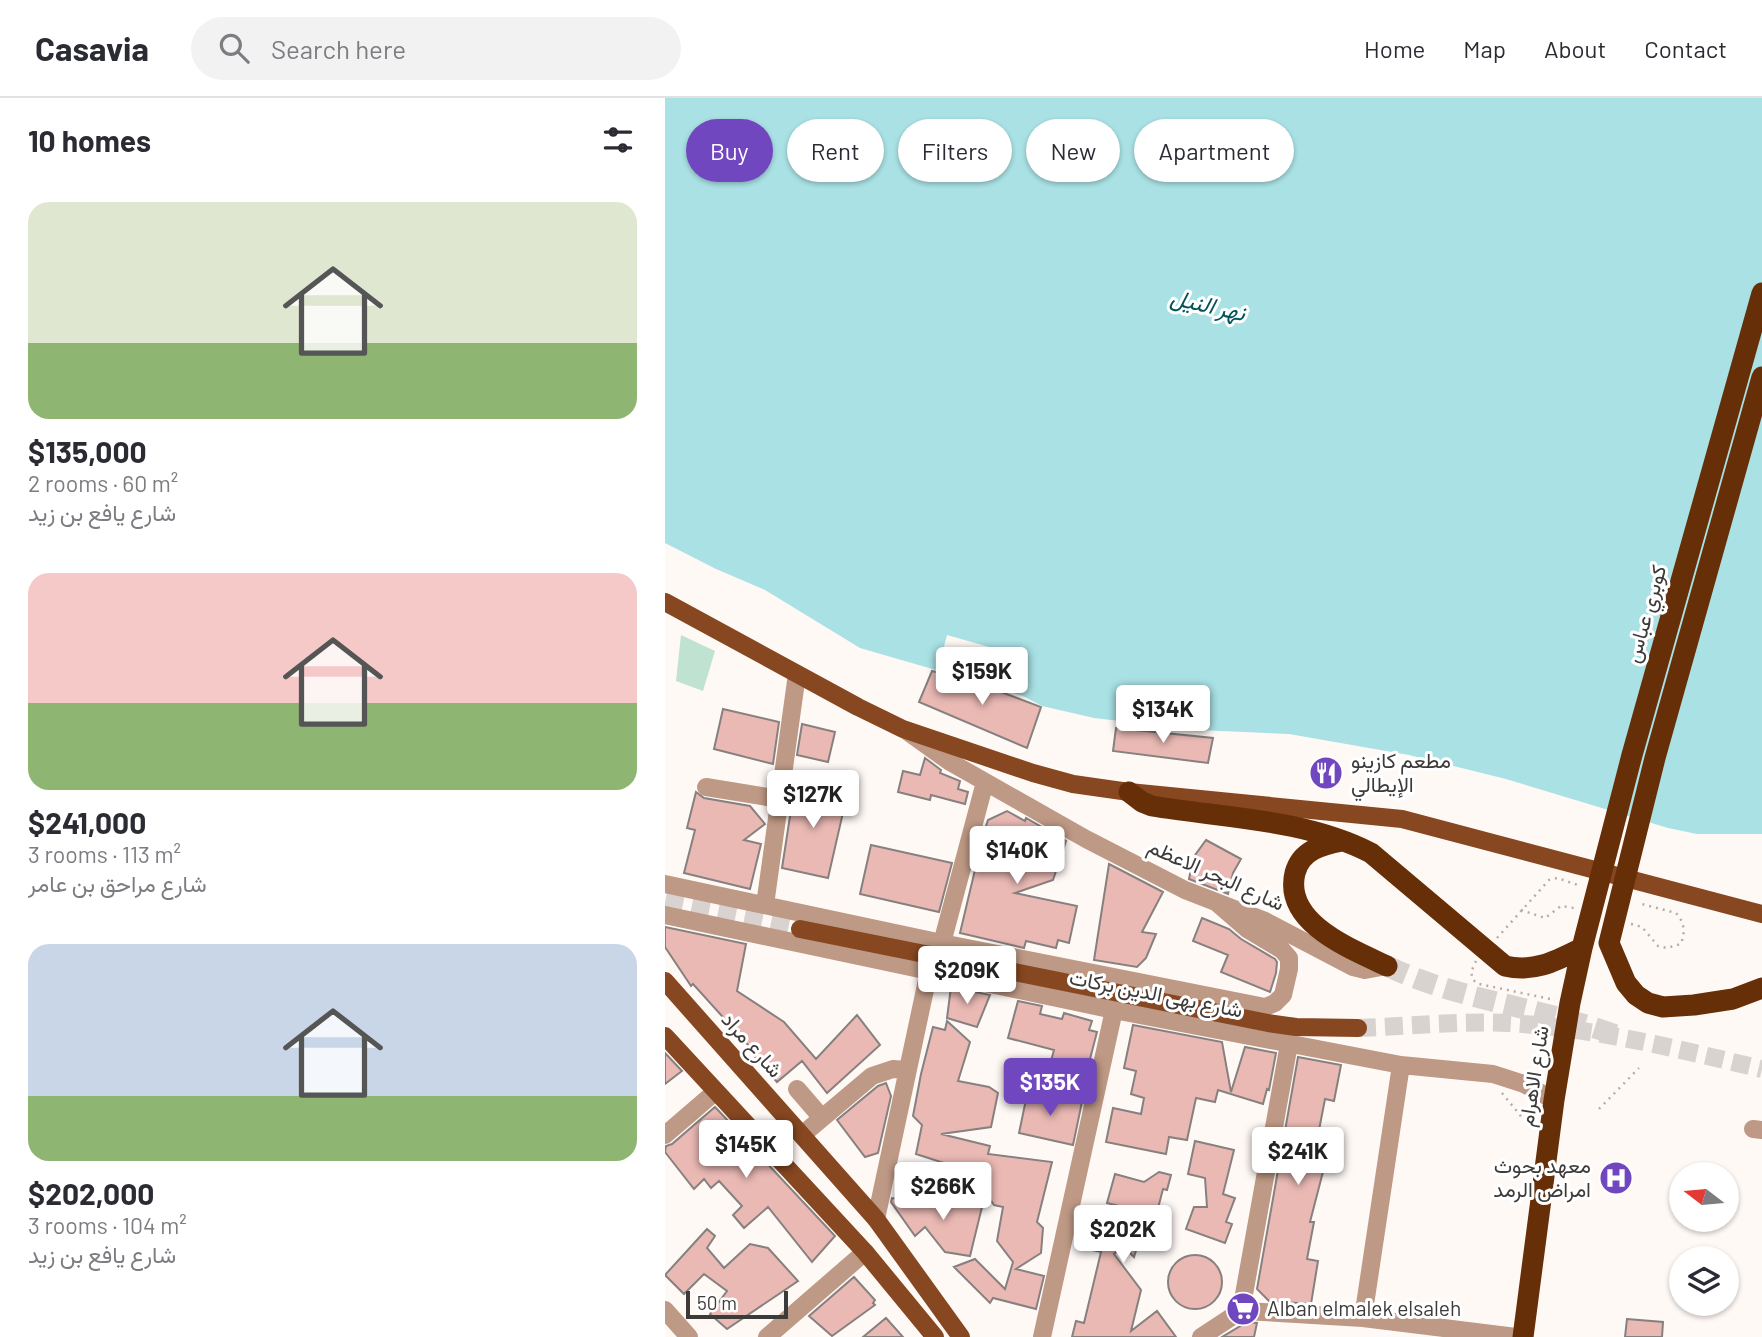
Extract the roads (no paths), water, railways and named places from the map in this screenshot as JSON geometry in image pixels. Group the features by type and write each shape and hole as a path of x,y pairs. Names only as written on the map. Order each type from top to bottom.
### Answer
{"highway":[{"name":"كوبري عباس","path":"1582,948 1636,741 1762,293"},
{"path":"1762,377 1655,758 1609,943 1626,983 1636,995 1648,1003 1663,1007 1762,996"},
{"path":"1129,792 1152,806 1284,825 1342,841 1371,853 1505,966 1536,968 1582,948"},
{"path":"1342,841 1320,846 1304,855 1292,884 1296,901 1309,920 1327,934 1387,966"},
{"name":"شارع الاهرام","path":"1523,1337 1554,1100 1582,948"},
{"path":"1733,999 1762,988"}],"main road":[{"name":"شارع البحر الاعظم","path":"665,602 903,729"},
{"path":"903,729 1073,784 1402,819 1762,914"},
{"name":"شارع بهى الدين بركات","path":"800,929 987,974 1268,1023 1296,1027 1358,1028"},
{"name":"شارع مراد","path":"665,981 876,1219 961,1337"},
{"path":"665,1036 865,1252 935,1337"}],"street":[{"path":"765,905 797,674"},
{"name":"شارع البحر الاعظم","path":"903,729 936,753 985,782 1185,890 1265,921 1353,967 1365,970 1387,966"},
{"path":"942,943 985,782"},
{"path":"706,787 780,799"},
{"path":"665,884 942,943 1270,1006 1279,1000 1285,989 1289,958 1282,950 1247,929 1217,903"},
{"name":"شارع بهى الدين بركات","path":"665,915 929,971 987,974 1114,1010 1289,1044 1401,1065 1493,1074 1524,1084 1554,1100"},
{"path":"876,1219 929,971"},
{"path":"1042,1337 1114,1010"},
{"path":"1241,1311 1289,1044"},
{"path":"1363,1318 1401,1065"},
{"path":"802,1135 872,1076 893,1069 908,1070"},
{"path":"797,1089 821,1118"},
{"path":"665,1135 715,1092"},
{"path":"767,1337 865,1252"},
{"path":"665,1310 689,1337"},
{"path":"1201,1337 1241,1311 1363,1318 1516,1337"}],"water":[{"name":"نهر النيل","path":"665,98 1762,98 1762,834 1697,834 1668,828 1506,779 1409,755 1289,734 1198,730 1094,718 1042,706 998,688 860,648 765,590 665,543"}],"tunnel":[{"path":"665,902 800,929"},
{"path":"1387,966 1443,988 1618,1036"},
{"path":"1358,1028 1508,1023 1573,1029 1636,1040 1762,1069"}],"place":[{"name":"مطعم كازينو الإيطالي","path":"1326,773"},
{"name":"معهد بحوث امراض الرمد","path":"1616,1178"},
{"name":"Alban elmalek elsaleh","path":"1243,1309"}]}
